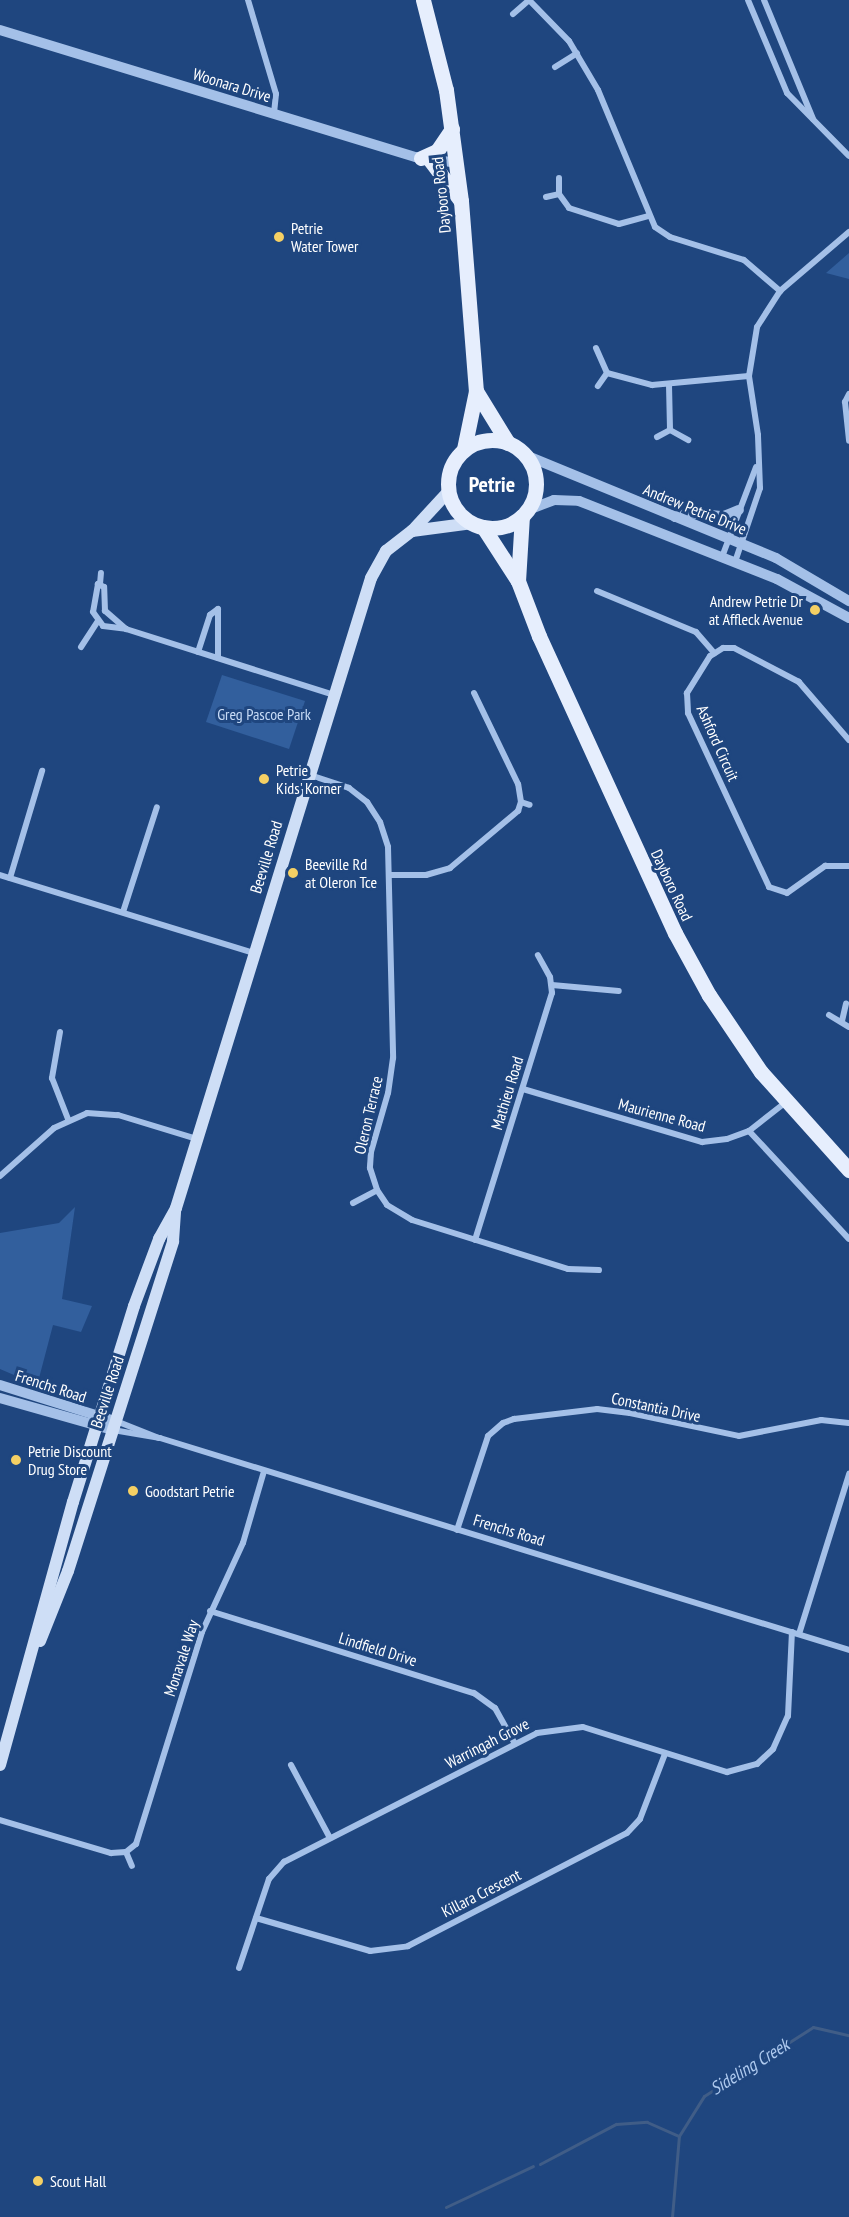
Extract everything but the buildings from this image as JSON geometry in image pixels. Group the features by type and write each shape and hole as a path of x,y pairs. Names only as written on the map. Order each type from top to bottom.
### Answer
{"main road":[{"name":"Dayboro Road","path":"423,0 439,55 452,129 461,201 476,391 464,449"},
{"path":"452,129 437,150 426,159 461,201"},
{"name":"Dayboro Road","path":"476,391 508,443"},
{"path":"489,440 508,443 525,455 536,482 525,513 500,528 477,525 455,508 448,492 451,466 464,449 489,440"},
{"name":"Beeville Road","path":"0,1765 35,1650 68,1571 173,1241 176,1208 309,774 375,569 393,542 412,531 448,492"},
{"name":"Dayboro Road","path":"518,581 525,513"},
{"name":"Dayboro Road","path":"477,525 518,581 538,636 675,933 729,1027 786,1102 849,1170"},
{"name":"Beeville Road","path":"412,531 477,525"},
{"name":"Beeville Road","path":"35,1650 46,1590 98,1421 159,1239 176,1208"}],"street":[{"path":"248,0 276,94 273,113"},
{"path":"513,14 529,0 577,53 617,130 655,227 670,237 744,260 780,291"},
{"path":"748,0 787,93 849,156"},
{"path":"765,0 814,121"},
{"name":"Woonara Drive","path":"0,30 426,159 457,163"},
{"path":"555,67 577,53"},
{"path":"559,178 559,195 569,208 619,224 649,216"},
{"path":"546,197 559,195"},
{"path":"735,562 760,488 758,435 749,376 757,327 780,291 849,232"},
{"path":"596,348 607,373 640,384 669,385 749,376"},
{"path":"598,386 607,373"},
{"path":"669,385 670,430"},
{"path":"849,394 845,402 849,441"},
{"path":"657,437 670,430"},
{"path":"670,430 688,440"},
{"name":"Andrew Petrie Drive","path":"525,455 797,568 849,601"},
{"path":"722,557 758,463"},
{"name":"Andrew Petrie Drive","path":"525,513 554,500 579,501 792,586 849,618"},
{"path":"675,517 687,513 724,516 740,510"},
{"path":"101,573 100,584 94,589 93,612 98,622 118,631 126,629"},
{"path":"100,584 104,587 105,611 126,629 334,694"},
{"path":"597,591 696,632 714,653 734,648 794,679 849,740"},
{"path":"198,652 210,615 218,609 218,658"},
{"path":"81,647 98,622"},
{"name":"Ashford Circuit","path":"714,653 689,688 686,706 765,881 777,892 787,893 825,866 849,866"},
{"path":"390,875 426,875 450,868 513,816 521,802 518,784 474,693"},
{"path":"10,878 42,771"},
{"name":"Oleron Terrace","path":"309,774 349,788 375,811 386,834 390,875 393,1058 371,1152 370,1167 377,1190"},
{"path":"521,802 530,805"},
{"path":"123,912 157,807"},
{"path":"0,875 254,953"},
{"path":"538,955 552,985 619,991"},
{"name":"Mathieu Road","path":"475,1240 523,1089 552,985"},
{"path":"842,1021 846,1002"},
{"path":"829,1015 849,1027"},
{"path":"60,1032 52,1078 68,1119"},
{"name":"Maurienne Road","path":"523,1089 688,1139 715,1141 749,1131 786,1102"},
{"path":"0,1176 68,1119 101,1112 197,1139"},
{"path":"749,1131 849,1239"},
{"path":"353,1203 377,1190 403,1216 568,1269 599,1270"},
{"name":"Frenchs Road","path":"0,1385 98,1421"},
{"name":"Frenchs Road","path":"0,1398 160,1438 849,1650"},
{"name":"Constantia Drive","path":"457,1530 488,1436 503,1423 514,1419 597,1409 630,1413 739,1436 821,1420 849,1423"},
{"name":"Monavale Way","path":"126,1852 138,1839 210,1611 243,1543 264,1471"},
{"name":"Warringah Grove","path":"239,1968 268,1879 284,1862 515,1744 553,1728 583,1727 727,1772 748,1769 764,1758 780,1737 788,1716 795,1633 849,1474"},
{"name":"Lindfield Drive","path":"210,1611 474,1692 495,1708 515,1744"},
{"name":"Killara Crescent","path":"256,1918 370,1951 408,1946 627,1833 640,1819 665,1754"},
{"path":"291,1765 330,1838"},
{"path":"0,1820 111,1853 126,1852 132,1866"}],"green space":[{"path":"849,253 849,279 826,273"},
{"name":"Greg Pascoe Park","path":"222,675 305,701 289,749 206,722"},
{"path":"75,1207 62,1299 92,1306 81,1332 53,1325 38,1382 0,1369 0,1233 59,1223"}],"waterway":[{"name":"Sideling Creek","path":"672,2217 679,2136 704,2096 813,2027 849,2035"},
{"path":"540,2164 616,2124 647,2122 679,2136"},
{"path":"446,2207 533,2166"}],"place":[{"name":"Petrie Water Tower","path":"279,237"},
{"name":"Andrew Petrie Dr at Affleck Avenue","path":"815,610"},
{"name":"Petrie Kids' Korner","path":"264,779"},
{"name":"Beeville Rd at Oleron Tce","path":"293,873"},
{"name":"Petrie Discount Drug Store","path":"16,1460"},
{"name":"Goodstart Petrie","path":"133,1491"},
{"name":"Scout Hall","path":"38,2181"}],"district":[{"name":"Petrie","path":"492,485"}]}
